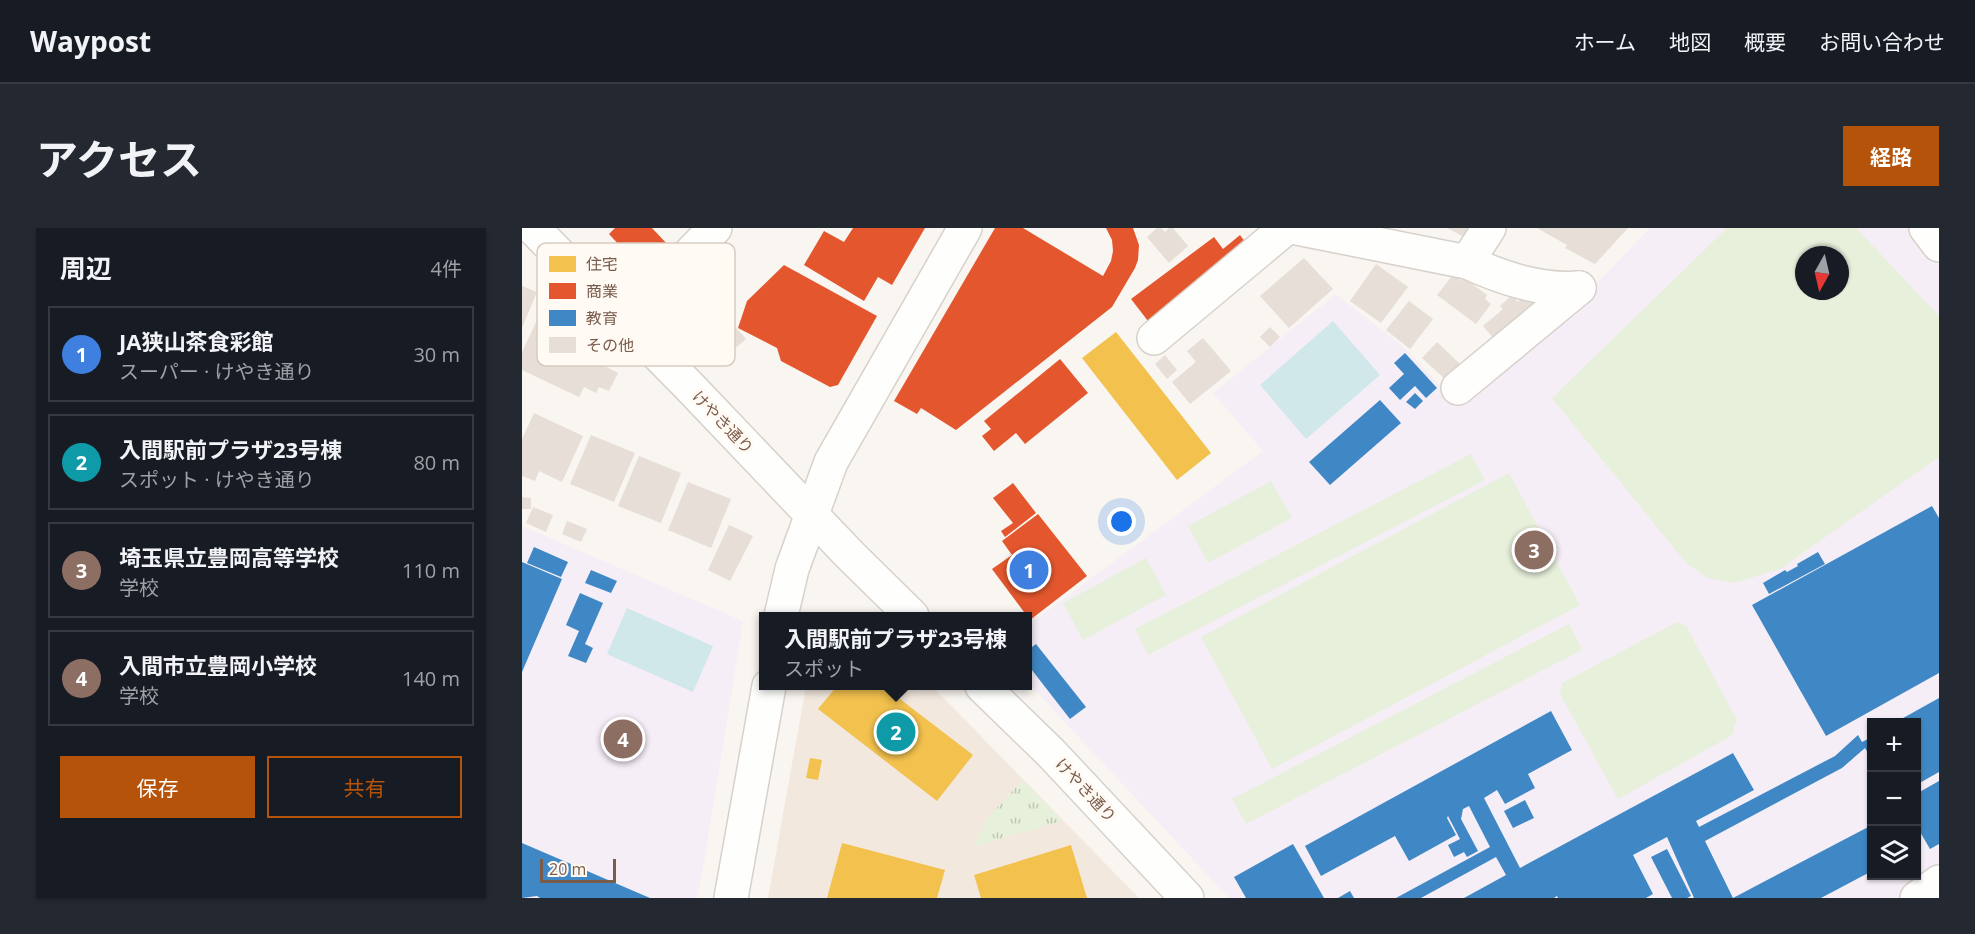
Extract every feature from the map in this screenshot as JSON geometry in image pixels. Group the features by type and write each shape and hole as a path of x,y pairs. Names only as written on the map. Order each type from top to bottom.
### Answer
{"street":[{"name":"けやき通り","path":"533,228 548,243"},
{"path":"700,243 715,228"},
{"path":"782,612 792,569 831,462 965,228"},
{"path":"1154,338 1286,228"},
{"path":"1297,228 1467,262 1488,272 1526,283 1562,289 1579,288 1458,388"},
{"path":"1467,262 1489,228"},
{"path":"1926,228 1939,245"},
{"name":"けやき通り","path":"669,366 908,612"},
{"path":"731,898 768,690"},
{"name":"けやき通り","path":"986,690 1051,753 1187,898"},
{"path":"1917,898 1939,882"}],"shaded area":[{"path":"1650,228 1910,228 1939,265 1939,871 1898,898 1229,898 1032,687 1032,622 1263,451 1213,393 1336,294 1407,350 1452,399 1590,290"},
{"path":"522,526 743,621 697,898 522,898"},
{"path":"805,690 936,690 1139,898 768,898"}],"green space":[{"path":"1727,228 1856,228 1939,316 1939,457 1780,569 1734,583 1708,578 1686,563 1552,398"},
{"path":"1471,454 1485,480 1148,655 1135,629"},
{"path":"1509,473 1580,605 1272,769 1201,637"},
{"path":"1271,481 1292,518 1208,563 1188,526"},
{"path":"1146,558 1166,595 1083,640 1063,603"},
{"path":"1677,622 1686,626 1737,720 1731,736 1618,799 1560,694 1562,683"},
{"path":"1569,624 1582,650 1246,824 1232,799"},
{"path":"1023,780 1062,821 973,847 988,817"}],"water":[{"path":"1333,321 1380,375 1306,439 1260,385"},
{"path":"627,608 713,646 693,692 607,654"}],"building: 住宅":[{"path":"1116,332 1211,453 1177,480 1082,358"},
{"path":"834,690 888,690 973,755 937,801 818,709"},
{"path":"810,758 822,760 818,780 806,778"},
{"path":"842,843 945,870 937,898 827,898"},
{"path":"1071,845 1087,898 981,898 974,875"}],"building: 商業":[{"path":"615,228 652,228 666,243 617,243 609,234"},
{"path":"853,228 925,228 892,285 878,277 864,301 804,265 824,231 844,242"},
{"path":"995,228 1023,228 1103,276 1111,261 1113,251 1112,240 1106,228 1133,228 1139,245 1138,260 1112,307 956,430 921,408 917,414 894,401"},
{"path":"1240,235 1248,246 1148,321 1131,299 1214,237 1223,249"},
{"path":"784,265 877,316 838,385 830,387 781,361 777,348 738,328 747,301"},
{"path":"1060,359 1088,393 1025,444 1016,433 994,451 982,436 991,429 984,421"},
{"path":"1013,483 1036,513 1005,537 1001,531 1013,523 993,498"},
{"path":"1038,514 1087,576 1032,618 1032,612 1024,612 992,569 1012,555 1002,541"}],"building: 教育":[{"path":"1405,353 1437,388 1426,398 1415,386 1400,400 1389,388 1404,374 1394,363"},
{"path":"1415,393 1423,401 1415,409 1406,402"},
{"path":"1380,400 1401,423 1330,485 1309,462"},
{"path":"1932,506 1939,518 1939,673 1826,736 1752,605"},
{"path":"534,547 568,562 561,577 527,563"},
{"path":"1818,552 1825,564 1769,594 1763,583 1785,570 1787,572 1798,566 1797,564"},
{"path":"522,562 562,579 522,672"},
{"path":"591,570 617,581 611,593 585,583"},
{"path":"580,593 603,603 585,644 593,648 586,663 568,656 579,631 566,625"},
{"path":"1036,644 1086,707 1070,719 1032,670 1032,647"},
{"path":"1939,698 1939,772 1921,782 1921,718 1903,718"},
{"path":"1551,711 1572,750 1528,774 1535,788 1505,804 1497,790 1484,798 1520,868 1733,753 1754,790 1696,821 1699,827 1835,756 1858,735 1862,742 1867,740 1867,751 1865,748 1842,768 1705,841 1733,898 1694,898 1667,837 1633,855 1653,894 1646,898 1558,898 1557,896 1554,898 1464,898 1506,875 1496,857 1421,898 1396,898 1490,847 1469,806 1463,809 1461,819 1478,851 1467,857 1464,852 1454,857 1448,845 1460,839 1448,816 1456,835 1409,861 1395,836 1321,876 1305,846"},
{"path":"1939,781 1939,844 1930,849 1921,834 1921,791"},
{"path":"1525,800 1534,818 1513,828 1504,811"},
{"path":"1867,828 1867,874 1821,898 1733,898"},
{"path":"522,843 650,898 540,898 537,896 522,898"},
{"path":"1293,844 1324,898 1246,898 1234,877"},
{"path":"1667,849 1691,896 1687,898 1672,898 1651,857"},
{"path":"1350,891 1354,898 1338,898"}],"building: その他":[{"path":"1157,228 1165,232 1173,228 1188,246 1169,263 1147,237"},
{"path":"1447,228 1469,228 1464,237"},
{"path":"1537,228 1628,228 1595,264 1565,248 1567,245"},
{"path":"1304,258 1333,289 1289,328 1260,296"},
{"path":"1376,264 1408,287 1381,323 1350,301"},
{"path":"1453,275 1462,281 1464,278 1487,295 1485,299 1491,304 1476,324 1437,295"},
{"path":"522,286 537,292 522,328"},
{"path":"1527,294 1542,312 1500,346 1483,326 1503,309 1500,306 1512,295 1518,302"},
{"path":"1409,301 1433,319 1410,349 1386,330"},
{"path":"537,320 537,366 605,366 618,373 609,391 599,387 596,393 584,387 579,397 522,370 522,352"},
{"path":"735,327 746,339 735,348"},
{"path":"1270,327 1280,337 1270,347 1260,337"},
{"path":"1203,338 1231,371 1190,404 1172,382 1196,362 1187,351"},
{"path":"1437,342 1461,365 1446,380 1422,358"},
{"path":"1165,355 1177,370 1167,379 1155,364"},
{"path":"534,413 583,436 562,482 539,471 535,481 522,476 522,439"},
{"path":"591,435 635,453 614,502 570,484"},
{"path":"639,456 681,473 661,523 618,506"},
{"path":"688,482 731,499 711,548 668,530"},
{"path":"522,497 531,498 531,509 522,509"},
{"path":"533,507 553,515 546,532 526,523"},
{"path":"567,521 587,529 581,542 562,534"},
{"path":"729,525 753,536 730,581 708,570"}],"place":[{"name":"埼玉県立豊岡高等学校","path":"1534,550"},
{"name":"JA狭山茶食彩館","path":"1029,570"},
{"name":"入間駅前プラザ23号棟","path":"896,732"},
{"name":"入間市立豊岡小学校","path":"623,739"}]}
